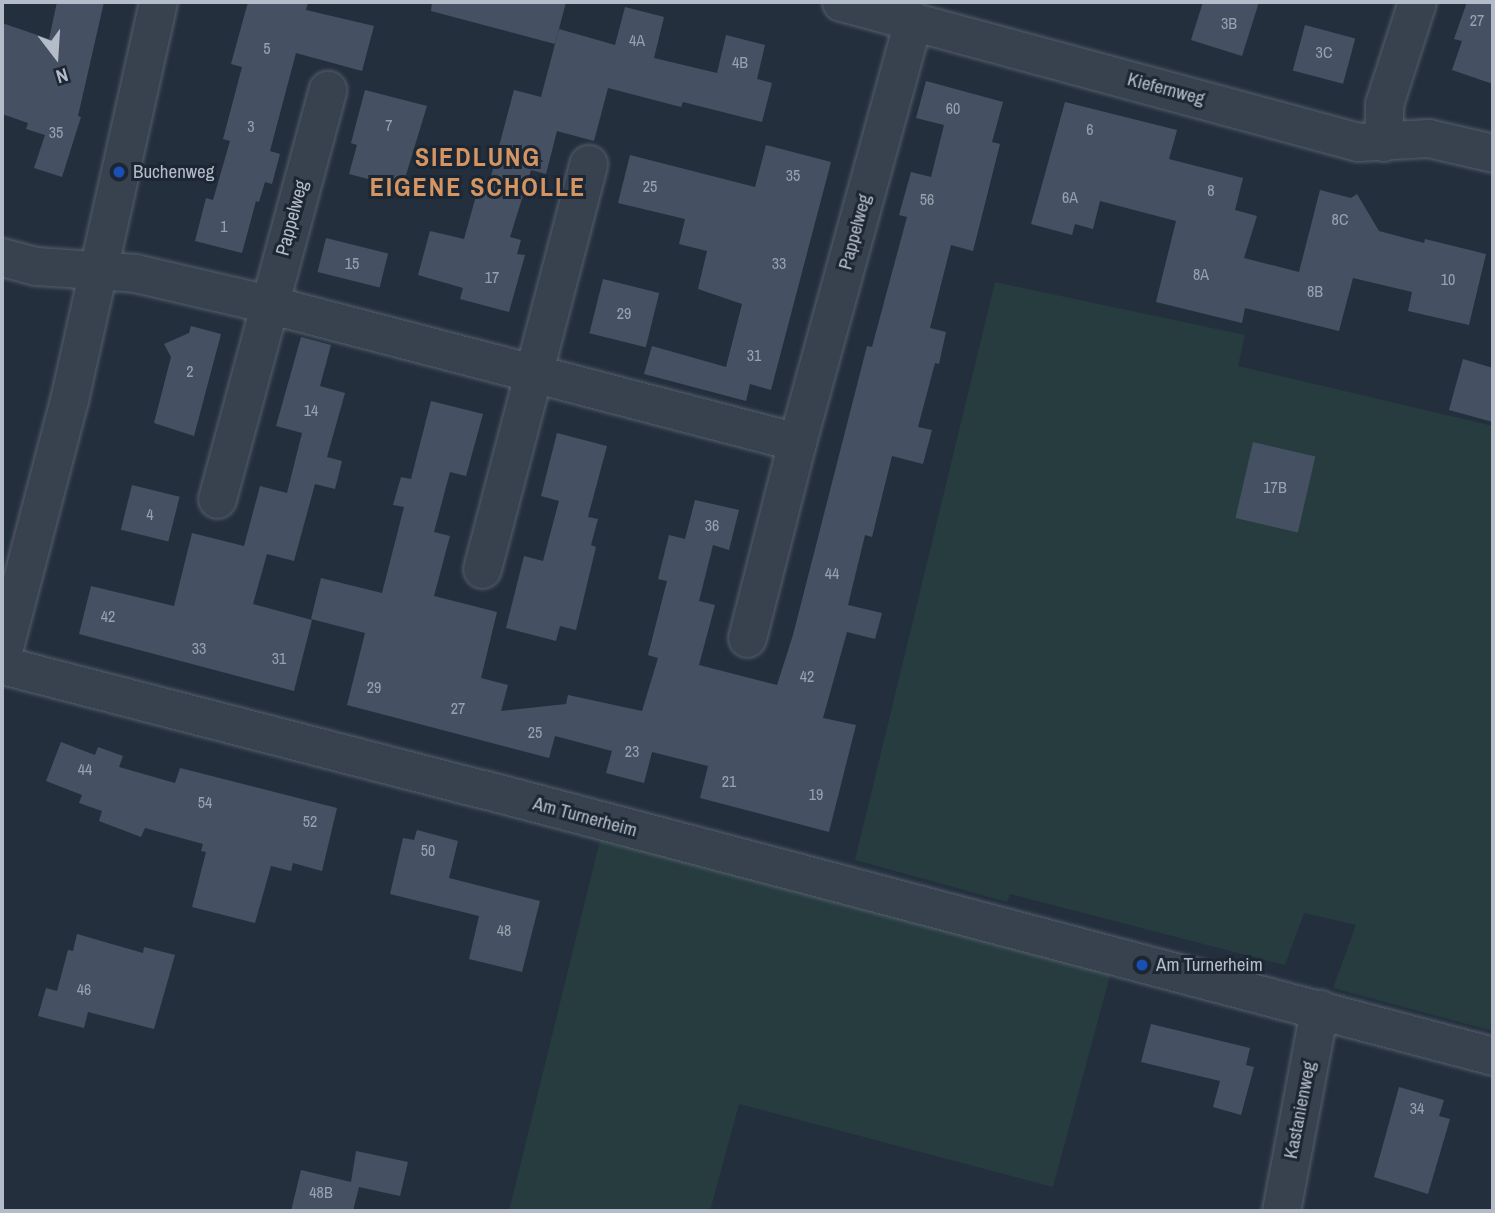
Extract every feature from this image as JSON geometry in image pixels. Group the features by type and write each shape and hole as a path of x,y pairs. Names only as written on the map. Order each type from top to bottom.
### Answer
{"street":[{"path":"2,654 69,400 158,2"},
{"name":"Kiefernweg","path":"841,2 931,17 1358,142 1428,138 1493,153"},
{"path":"1384,142 1384,104 1417,2"},
{"name":"Pappelweg","path":"747,638 797,442 931,17"},
{"name":"Pappelweg","path":"217,499 327,90"},
{"path":"482,569 588,164"},
{"path":"2,257 36,266 135,273 268,304 797,442"},
{"name":"Am Turnerheim","path":"2,666 1493,1056"},
{"name":"Kastanienweg","path":"1281,1211 1319,1009"}],"green space":[{"path":"995,282 1245,335 1238,366 1493,426 1493,1031 1333,988 1356,925 1304,913 1285,965 1010,894 1007,902 855,860"},
{"path":"600,840 1111,972 1053,1187 739,1104 710,1211 509,1211"}],"building":[{"path":"57,2 104,2 78,116 81,117 62,177 34,168 45,135 26,129 28,123 2,114 2,23 49,39"},
{"path":"248,2 308,2 306,10 374,26 362,71 296,53 270,151 280,154 272,184 265,182 259,202 256,201 242,253 195,241 206,198 213,200 230,141 223,139 242,67 231,64"},
{"path":"432,2 566,2 555,44 431,11"},
{"path":"1203,2 1259,2 1242,56 1191,40"},
{"path":"1467,2 1493,2 1493,84 1452,70 1462,41 1454,39"},
{"path":"625,7 664,17 654,58 717,73 726,35 765,45 757,79 772,83 762,122 683,102 681,107 608,88 594,141 557,131 546,174 531,170 510,237 521,240 517,254 525,255 509,312 460,299 463,288 418,275 430,231 464,239 481,178 490,180 514,90 541,97 559,29 615,45"},
{"path":"1305,25 1355,38 1343,84 1293,70"},
{"path":"926,81 1003,102 992,142 1000,144 973,251 951,245 930,328 946,332 939,364 935,363 918,427 932,430 923,464 892,456 872,537 865,535 848,605 882,613 875,639 847,632 823,718 856,725 829,832 700,798 708,766 652,752 644,783 606,773 612,751 555,736 549,758 347,705 365,633 311,619 321,578 382,593 404,507 393,505 401,477 411,479 431,401 483,414 466,476 450,472 434,532 450,536 434,596 497,612 481,678 508,685 501,711 566,704 568,695 642,711 658,658 648,655 667,581 658,579 669,535 685,539 695,500 739,510 729,550 713,545 699,601 715,605 699,665 777,685 793,635 867,346 872,347 907,217 899,215 911,172 931,177 944,125 916,118"},
{"path":"365,90 427,106 402,188 349,174 357,145 351,143"},
{"path":"1065,102 1177,130 1169,159 1243,178 1235,210 1257,216 1244,258 1299,272 1320,190 1351,198 1357,194 1379,231 1424,243 1425,239 1486,254 1469,325 1408,311 1412,292 1353,278 1339,331 1245,308 1242,323 1156,302 1176,221 1100,201 1093,229 1075,224 1072,235 1031,224"},
{"path":"766,145 831,162 771,390 750,384 746,401 644,374 652,346 726,367 742,304 698,289 707,251 679,244 685,219 618,203 630,155 755,187"},
{"path":"326,238 388,253 380,287 318,272"},
{"path":"603,279 659,293 646,347 589,333"},
{"path":"191,326 221,334 194,436 154,423 171,357 164,344 189,333"},
{"path":"301,337 331,345 320,386 345,393 327,457 342,461 335,489 315,484 294,561 267,554 253,604 312,620 294,691 79,634 91,586 174,606 192,533 244,546 260,486 287,493 302,433 276,426"},
{"path":"1463,359 1493,368 1493,422 1449,410"},
{"path":"557,433 607,446 588,517 598,519 591,545 596,547 576,630 560,626 556,641 506,628 524,556 543,561 559,501 541,496"},
{"path":"1253,442 1315,456 1298,532 1235,518"},
{"path":"132,485 180,497 168,541 121,530"},
{"path":"61,742 95,755 98,747 123,756 119,767 175,783 180,768 337,808 322,871 293,863 291,871 271,866 255,923 192,907 206,852 201,851 203,844 145,828 141,837 99,821 102,811 79,803 82,795 46,781"},
{"path":"417,830 458,841 449,878 540,901 522,972 469,959 479,916 390,894 403,838 414,840"},
{"path":"77,934 143,953 144,947 175,955 154,1029 88,1012 84,1028 38,1016 46,988 57,991 68,950 73,951"},
{"path":"1151,1024 1250,1048 1246,1065 1254,1067 1241,1115 1213,1107 1220,1081 1141,1062"},
{"path":"1399,1087 1444,1100 1439,1116 1450,1119 1428,1194 1374,1177"},
{"path":"356,1151 408,1162 400,1196 359,1187 353,1211 291,1211 301,1170 351,1182"}],"place":[{"name":"Buchenweg","path":"119,172"},
{"name":"Am Turnerheim","path":"1142,965"}],"district":[{"name":"SIEDLUNG EIGENE SCHOLLE","path":"478,172"}]}
